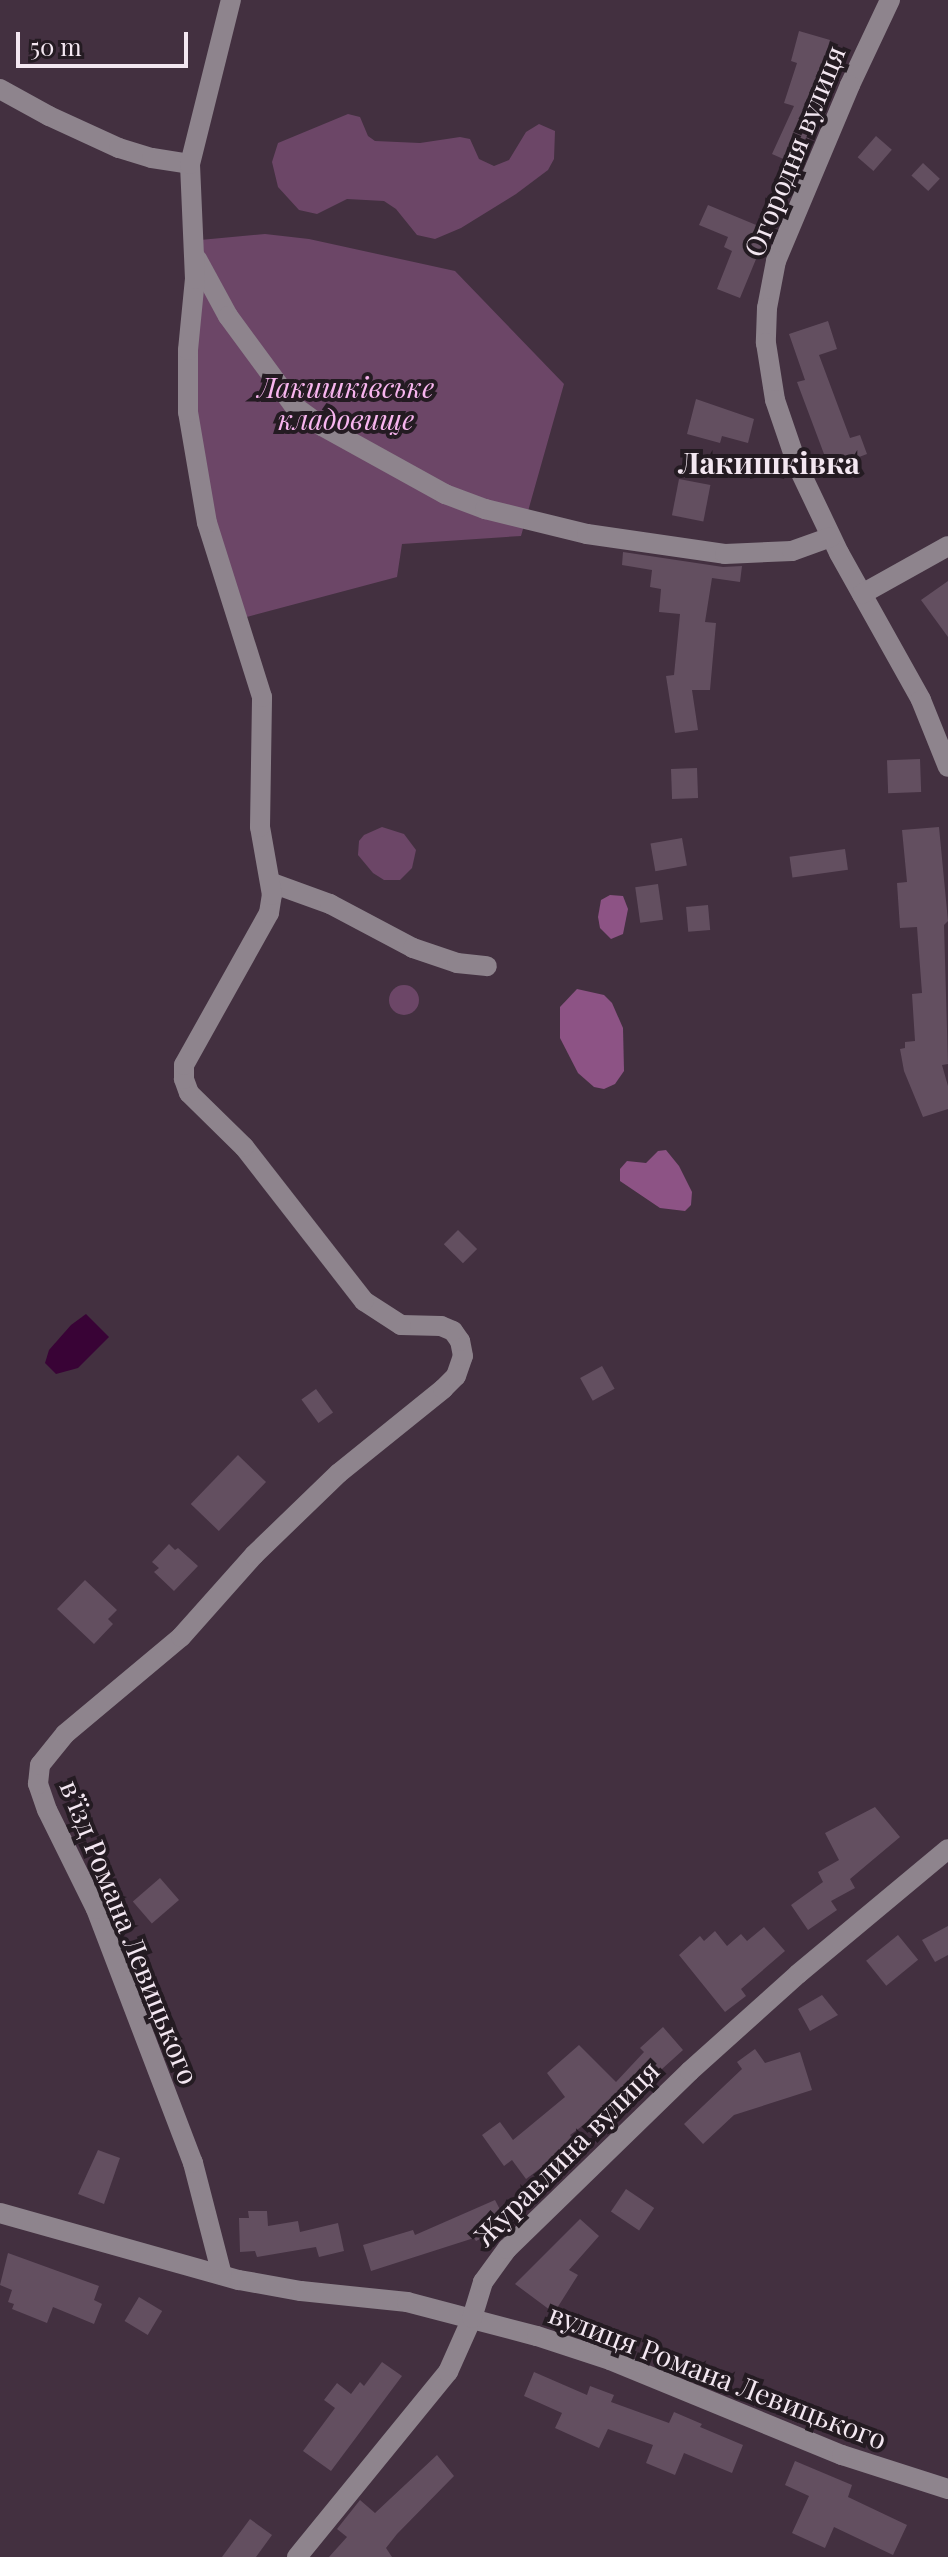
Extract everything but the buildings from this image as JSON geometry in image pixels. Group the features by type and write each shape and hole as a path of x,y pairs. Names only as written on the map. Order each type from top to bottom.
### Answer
{"street":[{"path":"231,0 190,164 195,256 187,368 190,429 212,544 262,697 260,827 272,883 330,904 438,957 487,966"},
{"name":"Огородня вулиця","path":"890,0 855,72 772,275 767,308 768,361 780,418 831,537 921,700 948,767"},
{"path":"0,89 49,116 119,148 152,158 190,164"},
{"path":"195,256 228,316 288,400 322,426 445,494 566,530 714,553 792,551 831,537"},
{"path":"862,594 948,546"},
{"name":"в’їзд Романа Левицького","path":"222,2275 184,2140 96,1909 47,1810 37,1774 53,1745 181,1637 254,1555 345,1467 443,1389 456,1376 463,1356 460,1341 453,1331 441,1326 401,1325 364,1301 278,1188 186,1087 184,1065 269,913 272,883"},
{"name":"Журавлина вулиця","path":"297,2557 448,2372 488,2272 542,2213 700,2061 798,1974 948,1849"},
{"name":"вулиця Романа Левицького","path":"0,2213 222,2275 301,2291 407,2302 472,2318 610,2360 842,2455 948,2489"}],"green space":[{"path":"348,114 360,117 368,136 375,141 420,143 460,137 470,139 479,159 494,166 509,160 526,132 539,124 555,131 554,159 548,170 516,194 461,228 435,239 417,235 396,209 384,201 347,199 317,214 299,210 278,187 272,162 278,143"},
{"name":"Лакишківське кладовище","path":"265,234 309,239 455,271 564,384 521,536 402,544 397,577 243,618 219,543 194,412 200,240"},
{"path":"382,827 404,834 416,850 412,868 400,880 384,880 373,873 358,855 359,841 364,835"},
{"path":"404,985 415,989 419,1000 415,1011 404,1015 393,1011 389,1000 393,989"}],"shaded area":[{"path":"610,895 623,896 628,909 623,934 611,939 600,928 598,917 601,900"},
{"path":"577,989 604,995 612,1003 623,1028 624,1071 615,1084 604,1089 594,1087 578,1073 560,1038 560,1007"},
{"path":"666,1150 679,1166 692,1192 691,1205 685,1211 660,1208 620,1181 620,1169 627,1161 646,1163 658,1151"},
{"path":"86,1314 109,1337 78,1368 56,1374 45,1363 49,1350 71,1325"}],"district":[{"name":"Лакишківка","path":"769,462"}]}
